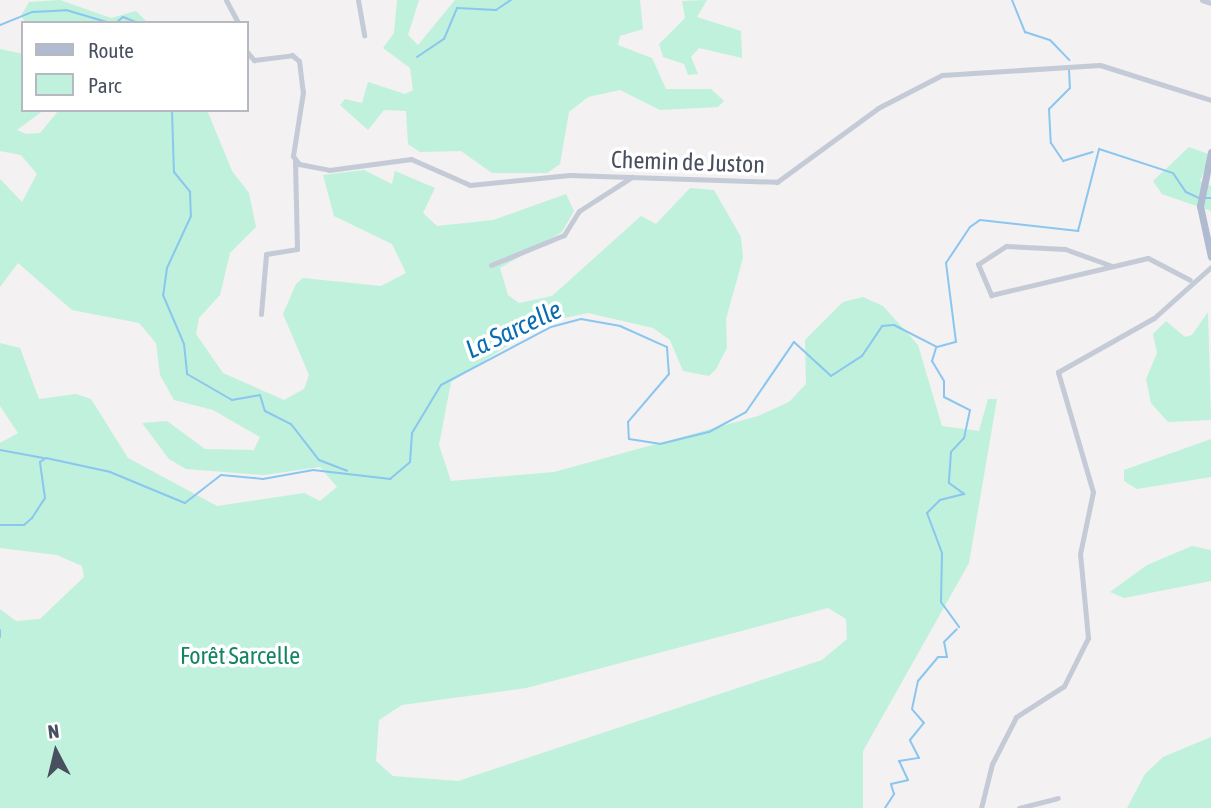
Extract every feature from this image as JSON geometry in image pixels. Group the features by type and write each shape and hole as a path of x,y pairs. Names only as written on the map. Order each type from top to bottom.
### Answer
{"main road":[{"path":"1211,152 1201,183 1200,206 1211,257"}],"street":[{"path":"226,0 237,21"},
{"path":"358,0 364,35"},
{"path":"1202,0 1211,2"},
{"path":"248,53 254,60 292,55 299,61 303,92 295,160 298,249 266,254 261,314"},
{"name":"Chemin de Juston","path":"295,160 329,170 411,159 470,185 570,174 777,182 878,108 942,75 1100,65 1211,100"},
{"path":"491,265 564,235 579,211 632,177"},
{"path":"1112,266 1065,249 1006,246 978,264 991,295 1154,258 1190,280"},
{"path":"981,808 992,764 1016,717 1064,685 1088,638 1080,554 1093,492 1058,372 1154,317 1190,280 1211,267"},
{"path":"1018,808 1058,798"}],"green space":[{"path":"60,0 111,18 136,11 146,21 25,21 21,16 29,2"},
{"path":"397,0 419,0 408,35 418,45 455,0 640,0 643,29 620,36 618,45 652,58 666,89 711,89 724,101 718,107 660,110 620,90 588,97 569,112 560,164 547,173 492,173 461,151 420,152 408,144 406,111 384,110 368,130 340,105 345,99 362,103 368,82 405,94 413,90 410,68 383,48 394,33"},
{"path":"707,0 697,17 741,31 742,58 699,48 691,57 698,74 688,75 684,64 663,57 659,44 685,18 682,1"},
{"name":"Forêt Sarcelle","path":"0,49 21,54 21,112 41,112 17,130 26,134 40,133 57,112 208,112 232,171 249,193 256,227 230,253 220,295 199,318 196,334 223,373 284,400 304,389 309,375 283,314 296,284 303,278 381,286 406,273 392,244 334,216 323,175 364,170 392,184 395,171 435,188 423,213 437,226 493,220 566,194 574,211 562,232 500,268 508,295 519,303 552,296 641,216 656,224 690,188 714,190 741,237 743,258 726,319 727,348 716,369 709,376 683,371 670,340 653,328 588,313 545,322 451,382 439,445 451,481 554,472 758,416 789,402 806,384 805,340 843,302 863,297 883,306 918,345 942,426 979,431 988,399 997,399 969,563 863,751 863,808 0,808 0,609 16,621 40,619 84,577 82,566 57,555 0,548 0,443 18,433 0,406 0,343 20,348 39,399 76,394 91,399 128,458 217,506 304,493 320,501 337,487 320,467 264,475 186,469 169,459 142,423 167,421 205,449 254,450 260,437 213,410 174,400 160,375 156,343 139,323 72,310 18,263 0,287 0,179 22,202 37,174 21,155 0,151","holes":["828,608 846,619 847,639 822,660 458,781 393,776 376,761 379,720 402,705 526,688"]},
{"path":"1189,147 1211,155 1200,181 1211,186 1211,211 1162,194 1153,181"},
{"path":"1208,312 1211,420 1168,422 1151,403 1146,379 1157,353 1153,334 1166,321 1185,337 1192,335"},
{"path":"1211,439 1211,477 1137,489 1124,481 1124,470"},
{"path":"1192,546 1211,550 1211,581 1124,598 1110,592 1147,565"},
{"path":"1211,737 1211,808 1127,808 1145,774 1163,757"}],"waterway":[{"path":"417,57 444,39 457,8 496,10 511,0"},
{"path":"1012,0 1025,32 1050,40 1069,60"},
{"path":"0,25 33,12 66,10 103,21"},
{"path":"118,21 123,17 134,21"},
{"path":"1069,70 1070,88 1049,109 1051,143 1063,161 1093,152"},
{"path":"172,112 174,172 190,192 191,216 167,268 163,295 184,344 187,374 232,400 260,395 265,411 291,424 319,460 347,471"},
{"name":"La Sarcelle","path":"0,525 24,525 32,518 45,498 40,462 46,458 110,472 185,503 221,475 263,479 313,470 390,479 410,462 412,433 441,385 551,327 581,319 620,326 667,347 669,374 628,422 629,439 660,444 709,432 746,412 794,342 831,376 862,356 882,326 894,325 937,347 956,342 946,263 970,227 980,220 1078,231 1099,149 1173,173 1186,192 1199,198"},
{"name":"La Sarcelle","path":"1205,198 1211,198"},
{"path":"936,348 932,361 944,381 944,397 970,410 964,438 951,452 949,483 964,494 940,500 927,513 942,553 941,602 959,627"},
{"path":"0,450 43,458"},
{"path":"885,808 894,794 891,784 908,780 899,761 919,758 910,740 924,723 912,709 918,681 938,657 947,657 944,642 957,629"},
{"name":"La Sarcelle","path":"0,630 0,637"}]}
